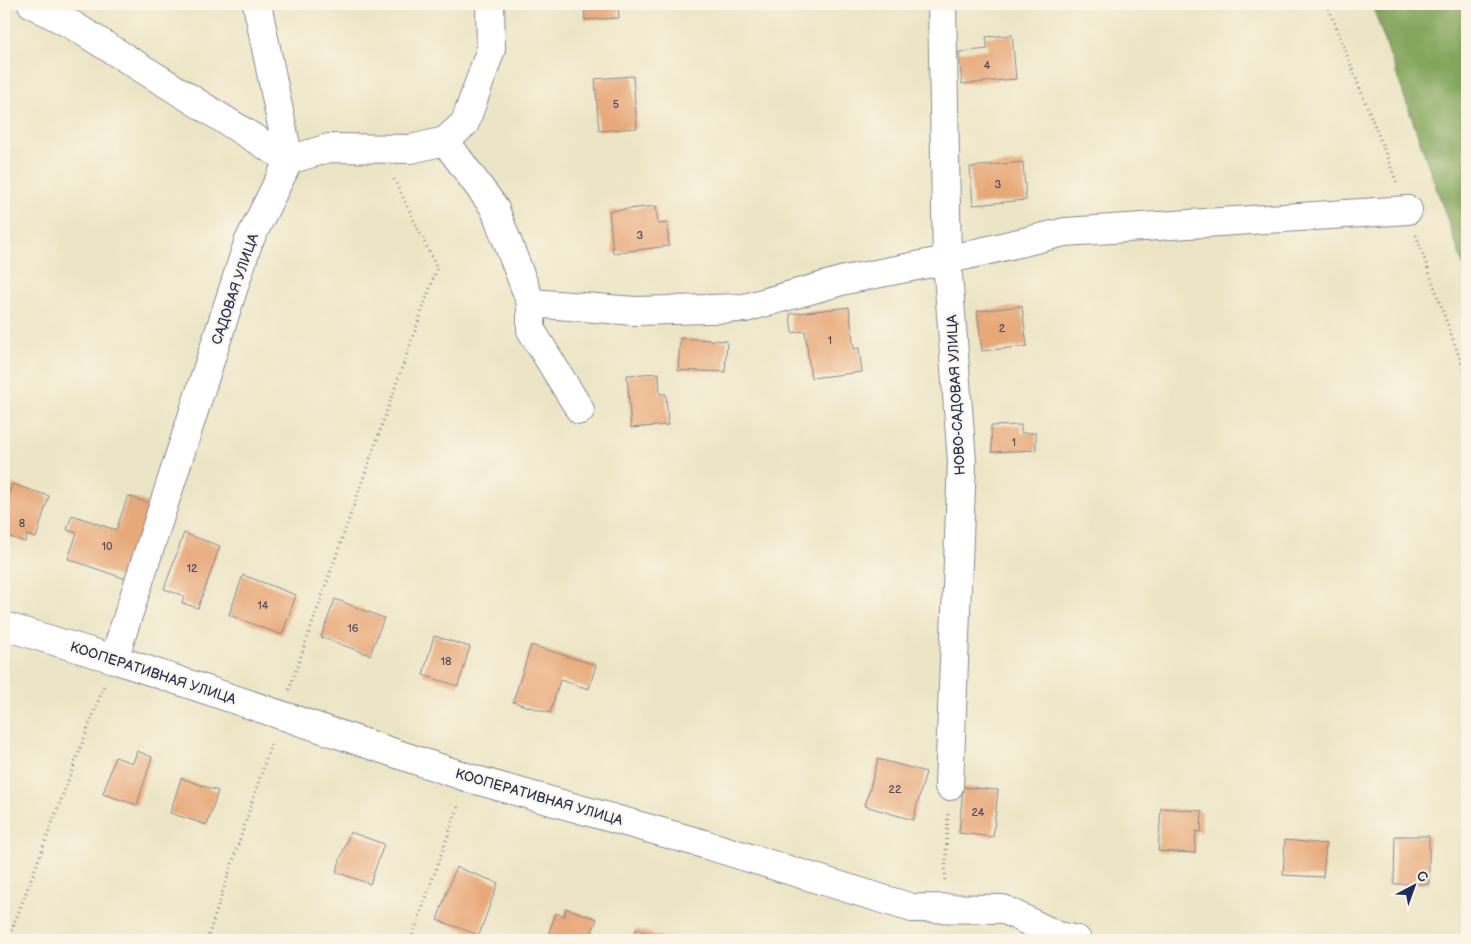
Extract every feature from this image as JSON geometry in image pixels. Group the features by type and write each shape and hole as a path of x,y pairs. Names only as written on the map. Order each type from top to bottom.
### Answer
{"street":[{"path":"32,4 74,26 289,160 329,148 412,149 445,141 465,123 491,49 490,4"},
{"path":"257,4 289,160"},
{"name":"НОВО-САДОВАЯ УЛИЦА","path":"942,4 947,260 962,462 949,786"},
{"path":"445,141 494,207 531,303 531,330 580,410"},
{"name":"САДОВАЯ УЛИЦА","path":"114,659 248,242 289,160"},
{"path":"531,303 635,312 745,308 845,280 947,260 1065,232 1408,210"},
{"name":"КООПЕРАТИВНАЯ УЛИЦА","path":"4,626 114,659 469,778 704,844 912,908 1004,909 1064,939"}],"path":[{"path":"207,940 281,714 437,268 379,149"},
{"path":"8,940 114,659"},
{"path":"411,940 469,778"},
{"path":"944,909 949,786"}],"green space":[{"path":"1372,4 1456,4 1467,11 1467,276"}],"building":[{"path":"584,4 618,4 619,18 585,20"},
{"path":"1012,35 1016,79 962,84 959,52 988,49 986,37"},
{"path":"633,76 637,128 599,131 595,79"},
{"path":"1023,162 1026,200 973,205 970,167"},
{"path":"656,206 658,224 667,223 669,246 613,253 609,211"},
{"path":"1022,306 1027,346 982,351 977,311"},
{"path":"849,307 854,349 859,348 862,372 811,378 805,331 792,333 790,314"},
{"path":"680,338 727,341 725,372 678,370"},
{"path":"659,373 660,394 666,394 668,425 631,428 627,375"},
{"path":"1021,425 1021,433 1036,433 1036,450 992,452 991,426"},
{"path":"12,484 49,496 36,538 27,535 25,542 4,535 4,511"},
{"path":"128,496 155,505 129,580 68,559 77,533 67,530 72,515 116,530"},
{"path":"184,533 220,546 198,608 182,603 184,596 164,589"},
{"path":"243,575 296,595 282,635 229,615"},
{"path":"335,599 384,618 370,655 321,637"},
{"path":"434,636 470,647 458,686 423,675"},
{"path":"531,645 596,665 589,689 560,680 550,713 513,702"},
{"path":"137,751 152,757 137,805 103,794 115,757 133,763"},
{"path":"878,759 926,772 913,820 865,806"},
{"path":"181,778 218,791 207,825 170,813"},
{"path":"963,787 998,790 993,837 959,833"},
{"path":"1161,808 1202,811 1201,832 1196,831 1195,853 1158,851"},
{"path":"350,832 384,844 370,884 336,872"},
{"path":"1395,836 1429,836 1429,884 1394,884"},
{"path":"1285,840 1326,844 1323,877 1283,875"},
{"path":"456,867 498,883 479,935 437,920"},
{"path":"566,908 597,919 589,940 546,940 556,913 564,916"},
{"path":"636,929 670,940 632,940"}]}
